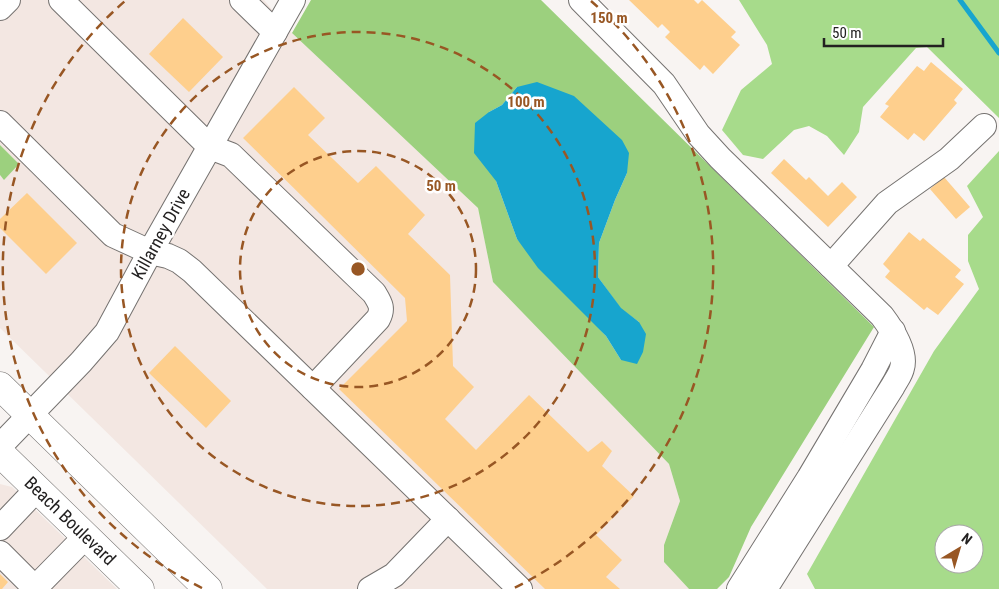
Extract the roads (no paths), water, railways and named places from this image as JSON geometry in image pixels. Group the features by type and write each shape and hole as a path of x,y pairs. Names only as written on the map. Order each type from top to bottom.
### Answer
{"highway":[{"path":"0,386 208,589"},
{"name":"Beach Boulevard","path":"0,452 140,589"}],"street":[{"path":"0,8 8,0"},
{"path":"61,0 210,147 231,155 374,293 380,302 382,312 378,319 313,388"},
{"path":"242,0 275,32"},
{"name":"Killarney Drive","path":"0,446 107,332 150,252 293,0"},
{"path":"581,0 664,84 698,134 720,158 882,316 893,332 904,358 902,368 887,394 765,589"},
{"path":"0,123 113,235 150,252 168,256 179,261 192,271 520,589"},
{"path":"831,266 887,203 949,159 984,126"},
{"path":"739,589 813,472 893,332"},
{"path":"0,528 37,489"},
{"path":"370,589 394,575 448,519"},
{"path":"0,553 35,588 86,536"}],"water":[{"path":"537,82 574,96 622,140 629,153 627,173 599,243 598,277 621,308 639,322 646,334 643,352 637,364 621,360 606,336 538,268 517,239 496,181 474,153 475,123 502,105 517,87"}],"waterway":[{"path":"960,0 999,53"}]}
